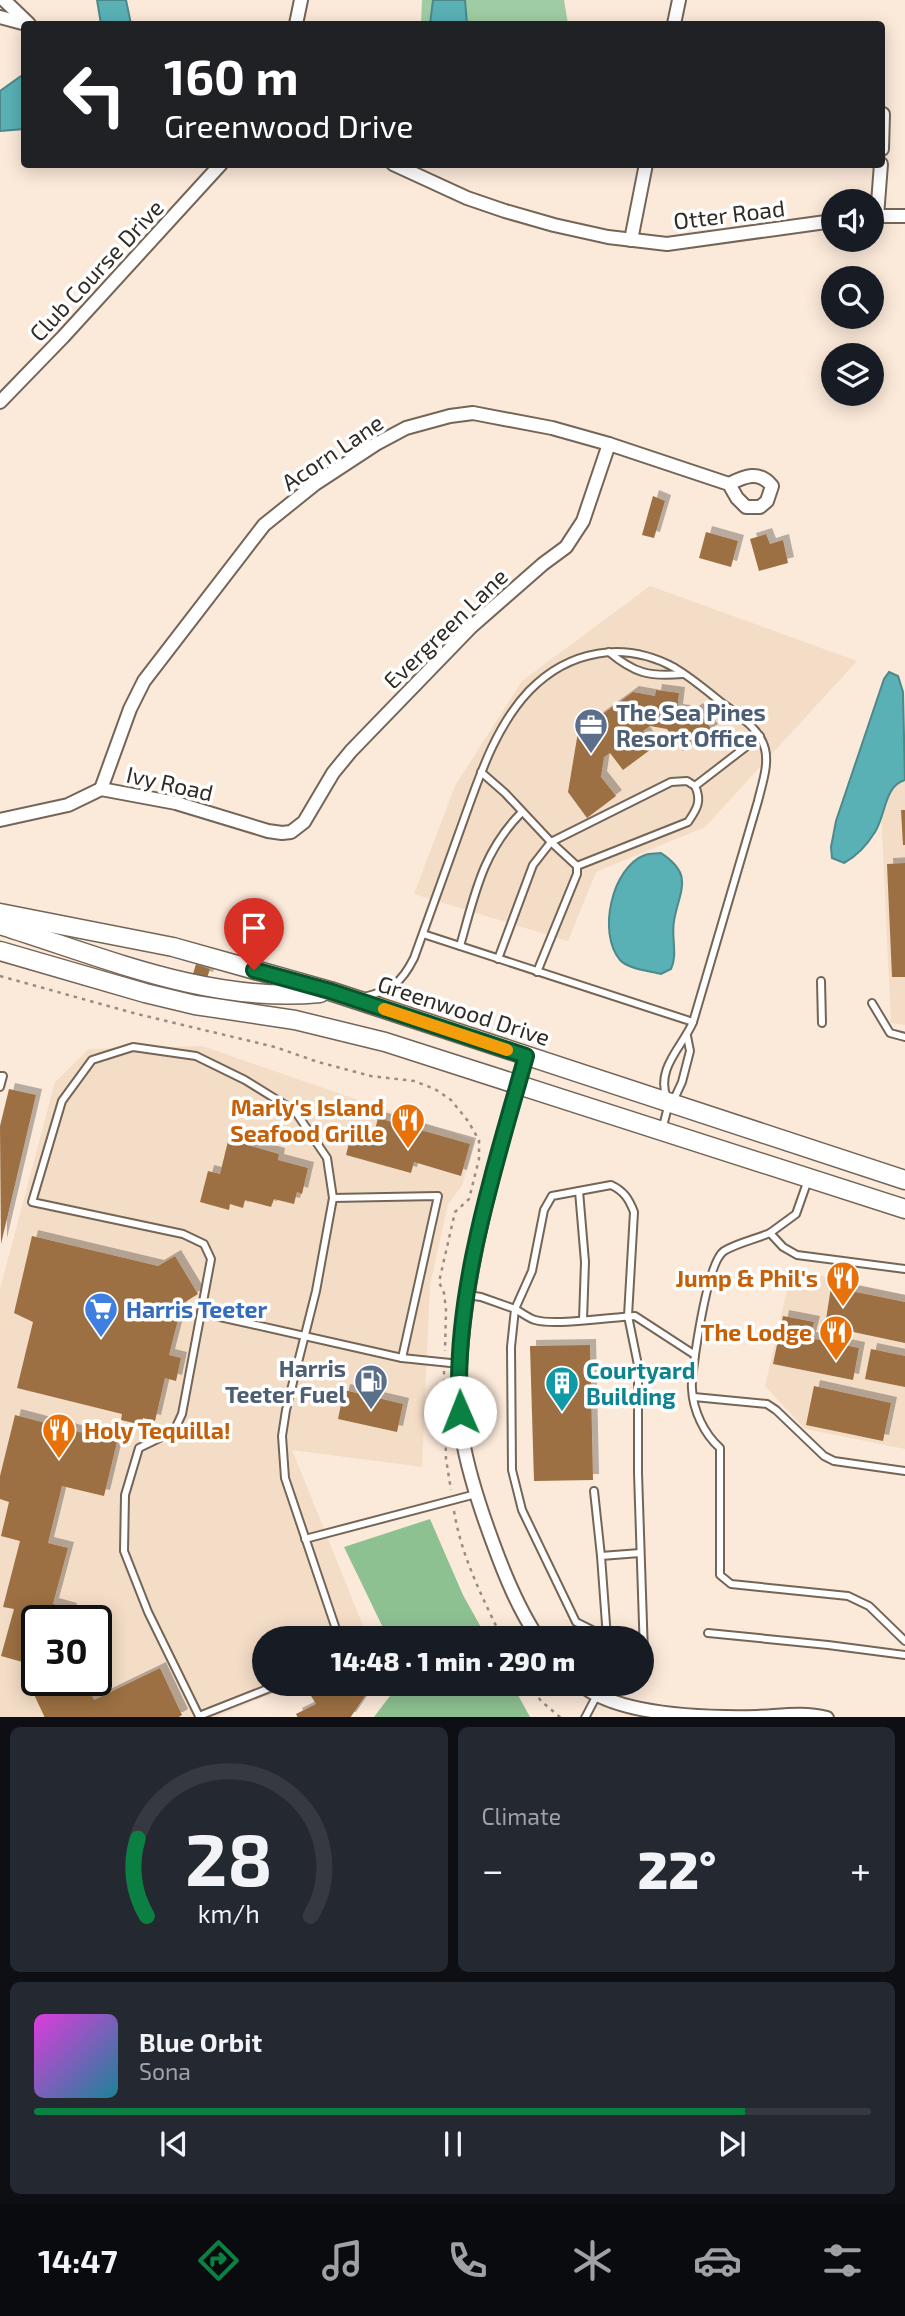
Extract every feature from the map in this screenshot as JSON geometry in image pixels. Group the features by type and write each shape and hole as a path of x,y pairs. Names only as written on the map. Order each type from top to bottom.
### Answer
{"street":[{"path":"4,0 24,21"},
{"path":"297,21 301,0"},
{"path":"675,21 679,0"},
{"path":"0,17 21,22"},
{"name":"Club Course Drive","path":"0,402 217,168"},
{"name":"Otter Road","path":"402,168 467,198 505,211 581,232 631,240 667,244 821,224"},
{"name":"Otter Road","path":"631,240 645,168"},
{"path":"878,189 880,168"},
{"path":"884,216 905,216"},
{"name":"Acorn Lane","path":"101,789 130,709 144,681 264,525 315,484 406,428 473,413 552,428 729,484"},
{"name":"Evergreen Lane","path":"291,832 304,822 351,751 422,677 471,627 566,547 578,533 609,444"},
{"name":"Ivy Road","path":"0,820 68,805 101,789 176,803 268,831 282,834 291,832"},
{"name":"Greenwood Drive","path":"0,913 173,947 330,991 905,1180"},
{"path":"0,925 197,984 236,992 300,995 330,991"},
{"path":"0,951 195,1005 295,1020 385,1042 905,1209"},
{"path":"526,1056 485,1204 468,1294 459,1390 462,1434 476,1494 508,1584 530,1626"},
{"path":"601,1696 647,1709 696,1716 758,1717 792,1714 827,1717"}],"lane":[{"path":"609,652 629,669 664,676 683,673"},
{"path":"355,1000 385,991 407,974 481,772 505,722 529,691 555,668 587,654 609,652 644,657 683,673 750,724 760,736 765,749 766,766 693,1022 687,1036 676,1046 664,1077 664,1091 669,1103"},
{"path":"695,786 760,736"},
{"path":"481,772 577,866 577,874 537,972"},
{"path":"498,959 533,865 551,842 671,782 687,781 695,786 700,796 697,810 688,822 577,866"},
{"path":"460,946 488,857 504,831 521,813"},
{"path":"423,934 693,1022"},
{"path":"821,981 822,1023"},
{"path":"872,1003 879,1019 890,1032 905,1037"},
{"path":"662,1131 669,1103 682,1082 690,1051 687,1036"},
{"path":"252,1695 198,1717 148,1612 124,1551 125,1495 139,1448 174,1431 182,1414 211,1259 204,1244 183,1234 32,1202 62,1101 92,1060 134,1047 196,1056 245,1080 295,1111 327,1158 333,1198 316,1291 282,1436 285,1478 335,1626"},
{"path":"0,1076 3,1076 0,1087"},
{"path":"809,1178 796,1214 771,1233 724,1251 716,1260 701,1316 692,1389 697,1414 710,1439 720,1448 720,1576 731,1584 848,1596 869,1606 905,1641"},
{"path":"584,1626 576,1622 522,1510 512,1470 511,1348 515,1309 532,1271 544,1210 552,1196 611,1185 620,1189 634,1212 628,1316 638,1365 643,1626"},
{"path":"579,1191 585,1262 583,1320"},
{"path":"333,1198 438,1196 402,1358"},
{"path":"771,1233 783,1247 797,1255 905,1269"},
{"path":"468,1294 515,1309 535,1320 635,1316 695,1355"},
{"path":"202,1313 402,1358 460,1364"},
{"path":"694,1397 767,1404 776,1409 824,1456 834,1461 905,1471"},
{"path":"594,1490 606,1626"},
{"path":"305,1539 476,1494"},
{"path":"601,1556 640,1553"},
{"path":"708,1633 905,1655"},
{"path":"585,1717 596,1696"}],"path":[{"path":"0,976 137,1014 275,1047 371,1076 414,1081 435,1089 452,1100 479,1140 479,1159 469,1199"},
{"path":"537,1696 561,1717"}],"shaded area":[{"path":"650,586 857,661 705,827 596,872 568,941 414,894 455,786 522,681"},
{"path":"905,751 905,1025 891,1023 881,811"},
{"path":"202,1046 474,1140 462,1186 448,1204 430,1285 422,1467 292,1450 363,1626 252,1626 252,1696 267,1696 216,1717 0,1717 0,1289 55,1082 89,1049"},
{"path":"818,1275 905,1295 905,1449 805,1429 765,1386 788,1286"}],"green space":[{"path":"422,0 564,0 568,21 421,21"},
{"path":"430,1519 463,1595 480,1626 382,1626 344,1547"},
{"path":"390,1696 519,1696 530,1717 374,1717"}],"water":[{"path":"97,0 126,0 130,21 100,21"},
{"path":"433,0 465,0 467,21 430,21"},
{"path":"21,76 21,129 0,131 0,91"},
{"path":"889,672 898,676 903,692 905,780 893,788 879,825 869,841 844,863 832,858 831,847 836,821 884,679"},
{"path":"661,853 678,869 682,884 673,927 673,964 671,969 661,974 633,968 620,960 613,948 609,918 617,886 624,873 645,855"}],"building":[{"path":"653,496 665,501 654,538 642,535"},
{"path":"706,532 738,541 731,567 699,558"},
{"path":"766,534 770,544 783,540 788,563 759,571 750,539"},
{"name":"The Sea Pines Resort Office","path":"656,690 679,693 677,710 684,711 688,716 697,709 712,730 683,751 667,729 650,726 643,731 654,747 623,770 610,753 604,757 601,777 616,796 587,818 568,792 578,732 633,692 655,696"},
{"path":"901,810 905,810 905,845 903,845"},
{"path":"905,863 905,977 892,977 887,864"},
{"path":"196,964 210,969 207,978 193,974"},
{"path":"9,1089 36,1095 1,1244 0,1126"},
{"name":"Marly's Island Seafood Grille","path":"378,1118 470,1144 461,1176 414,1162 411,1173 346,1155 350,1139 371,1145"},
{"path":"229,1137 279,1154 278,1160 308,1168 302,1194 297,1192 294,1204 274,1199 271,1207 245,1200 243,1208 230,1204 229,1210 200,1202 208,1171 220,1174"},
{"name":"Harris Teeter","path":"32,1236 158,1266 175,1256 198,1294 182,1304 169,1355 181,1358 176,1381 165,1378 155,1421 143,1418 142,1425 121,1420 122,1414 17,1388 33,1322 14,1313"},
{"path":"831,1287 905,1302 905,1343 825,1326"},
{"path":"783,1316 814,1322 810,1338 859,1348 853,1380 773,1364"},
{"name":"Courtyard Building","path":"590,1345 593,1480 534,1481 530,1346"},
{"path":"871,1349 905,1356 905,1387 865,1379"},
{"path":"814,1386 891,1403 883,1441 806,1425"},
{"name":"Harris Teeter Fuel","path":"344,1390 403,1404 397,1432 338,1419"},
{"path":"15,1415 117,1442 104,1496 62,1486 48,1543 68,1548 53,1604 57,1605 21,1605 21,1662 1,1656 14,1609 3,1607 20,1541 1,1536 9,1502 0,1499 0,1476"},
{"path":"160,1668 182,1715 179,1717 45,1717 35,1696 92,1696 94,1700 102,1696 112,1696 112,1691"},
{"path":"311,1696 365,1696 351,1717 298,1717 296,1714 316,1704"}],"slow traffic":[{"path":"384,1009 507,1050"}],"place":[{"name":"The Sea Pines Resort Office","path":"591,755"},
{"name":"Marly's Island Seafood Grille","path":"408,1150"},
{"name":"Jump & Phil's","path":"843,1308"},
{"name":"Harris Teeter","path":"101,1339"},
{"name":"The Lodge","path":"836,1362"},
{"name":"Harris Teeter Fuel","path":"371,1411"},
{"name":"Courtyard Building","path":"562,1413"},
{"name":"Holy Tequilla!","path":"59,1460"}],"route":[{"path":"254,970 330,991 526,1056 485,1204 473,1263 461,1349 460,1412"}]}
